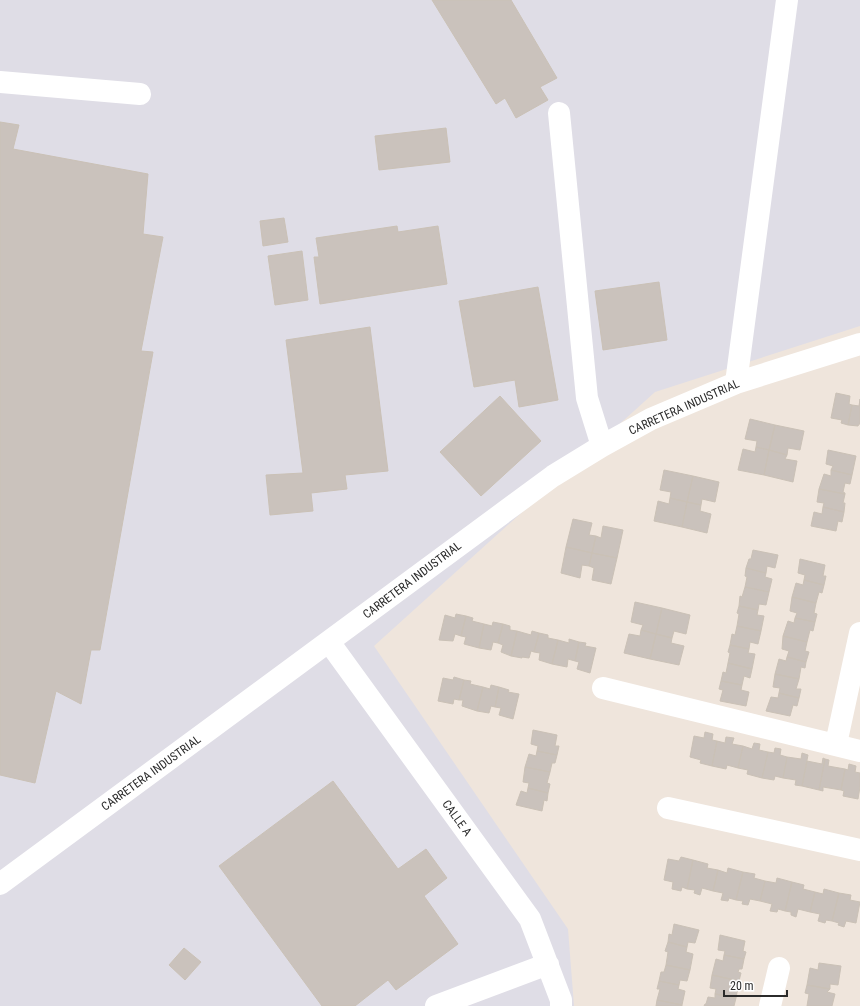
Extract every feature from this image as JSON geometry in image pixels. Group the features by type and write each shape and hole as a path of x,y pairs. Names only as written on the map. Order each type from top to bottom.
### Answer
{"street":[{"path":"736,383 787,0"},
{"path":"0,82 140,94"},
{"path":"559,113 587,398 602,446"},
{"name":"CARRETERA INDUSTRIAL","path":"0,884 553,476 602,446 652,419 736,383 860,344"},
{"path":"836,744 860,633"},
{"name":"CALLE A","path":"329,642 530,919 548,964 562,1006"},
{"path":"604,688 860,751"},
{"path":"668,808 860,850"},
{"path":"436,1006 548,964"},
{"path":"770,1006 779,968"}],"shaded area":[{"path":"0,0 860,0 860,326 655,392 374,646 568,929 574,1006 0,1006"}],"building":[{"path":"432,0 511,0 557,78 540,87 548,100 516,118 505,98 496,104"},
{"path":"0,122 19,125 13,149 148,174 143,234 163,237 141,351 153,352 100,650 91,650 81,704 56,691 35,783 0,775"},
{"path":"446,128 450,162 379,170 375,136"},
{"path":"284,218 288,242 263,246 260,221"},
{"path":"397,226 398,232 438,226 447,284 320,304 314,257 319,257 316,238"},
{"path":"302,251 308,300 275,305 268,256"},
{"path":"659,282 667,340 603,350 595,291"},
{"path":"538,287 558,400 519,407 515,380 474,387 459,301"},
{"path":"370,327 388,471 345,475 347,489 311,493 313,511 270,515 266,475 303,473 286,340"},
{"path":"836,393 850,396 849,404 852,405 848,425 841,423 842,420 831,418"},
{"path":"500,396 541,441 481,496 440,452"},
{"path":"860,399 860,424 858,426 848,425 852,405 859,406"},
{"path":"750,419 775,425 769,450 756,447 757,441 745,439"},
{"path":"775,425 804,431 800,450 788,448 787,455 769,450"},
{"path":"756,447 769,450 764,475 738,470 743,449 755,452"},
{"path":"769,450 787,455 785,459 797,461 793,482 764,475"},
{"path":"828,450 856,456 852,475 831,470 833,466 826,464"},
{"path":"664,470 693,476 687,502 670,498 671,492 660,490"},
{"path":"831,470 852,475 850,484 845,483 843,492 845,494 819,489 824,474 831,476"},
{"path":"693,476 719,482 715,502 702,499 701,505 687,502"},
{"path":"819,489 845,494 843,503 845,503 844,512 823,507 824,503 817,502"},
{"path":"670,498 687,502 682,527 654,521 658,501 669,504"},
{"path":"687,502 701,505 700,511 711,514 707,533 682,527"},
{"path":"823,507 844,512 842,522 838,521 836,531 811,526 814,512 822,514"},
{"path":"573,519 592,523 589,535 596,536 592,553 566,547"},
{"path":"603,526 623,530 617,558 592,553 596,536 601,538"},
{"path":"566,547 592,553 589,566 582,565 580,578 561,573"},
{"path":"753,550 778,555 775,568 767,566 766,573 746,568 749,559 751,559"},
{"path":"592,553 617,558 611,584 592,580 594,568 589,566"},
{"path":"800,559 825,565 823,576 826,576 824,585 804,580 805,575 798,573"},
{"path":"746,568 766,573 765,577 772,579 769,592 745,587 747,577 745,576"},
{"path":"804,580 824,585 822,593 819,592 816,603 792,597 796,583 803,585"},
{"path":"745,587 769,592 766,605 759,604 758,610 739,606 740,596 742,597"},
{"path":"792,597 816,603 814,613 817,614 815,622 795,618 797,613 790,611"},
{"path":"635,602 662,608 656,634 641,630 643,625 631,622"},
{"path":"739,606 758,610 757,615 764,616 761,631 737,626 739,614 737,613"},
{"path":"662,608 690,615 686,634 674,631 672,638 656,634"},
{"path":"456,614 466,616 461,636 455,634 453,641 439,640 445,615 455,618"},
{"path":"466,616 473,618 472,621 484,624 479,648 464,644 466,637 461,636"},
{"path":"795,618 815,622 813,631 810,630 807,642 783,636 788,621 794,623"},
{"path":"493,622 503,624 498,643 493,642 491,650 479,648 484,624 492,626"},
{"path":"503,624 510,626 510,630 517,631 511,656 501,652 503,645 498,643"},
{"path":"737,626 761,631 758,644 750,642 749,649 730,645 732,634 735,635"},
{"path":"641,630 656,634 650,659 624,653 629,634 640,636"},
{"path":"517,631 531,635 532,631 539,633 534,652 531,651 529,658 511,656"},
{"path":"539,633 548,635 548,638 558,640 552,664 539,660 540,653 534,652"},
{"path":"656,634 672,638 671,643 684,646 679,665 650,659"},
{"path":"783,636 807,642 805,651 809,652 806,662 787,657 789,651 782,649"},
{"path":"569,639 579,642 575,661 568,659 567,667 552,664 558,640 569,643"},
{"path":"579,642 586,643 585,646 596,648 590,673 577,669 579,662 575,661"},
{"path":"730,645 749,649 748,653 755,654 752,669 728,663 730,653 728,652"},
{"path":"787,657 806,662 805,668 801,667 799,679 775,674 779,659 786,661"},
{"path":"728,663 752,669 750,678 744,676 742,685 721,681 723,672 726,673"},
{"path":"775,674 799,679 796,689 801,689 799,698 779,693 780,688 773,687"},
{"path":"454,677 464,680 459,700 454,699 453,704 438,701 443,678 453,680"},
{"path":"464,680 471,681 470,684 483,687 477,711 462,706 463,700 459,700"},
{"path":"721,681 742,685 741,690 749,692 746,706 720,701 723,690 719,689"},
{"path":"491,685 499,687 495,707 491,706 489,713 477,711 483,687 490,689"},
{"path":"499,687 509,690 508,692 519,694 513,719 499,715 501,708 495,707"},
{"path":"779,693 799,698 797,706 793,705 790,716 766,711 771,697 778,698"},
{"path":"533,730 557,735 555,746 559,746 557,755 537,751 538,746 531,744"},
{"path":"705,732 713,734 712,740 717,741 712,766 700,763 701,760 690,757 694,736 704,738"},
{"path":"726,737 734,738 732,744 743,746 738,768 727,765 726,769 712,766 717,741 725,743"},
{"path":"754,743 760,744 759,750 768,752 762,778 747,774 748,770 738,768 743,746 752,749"},
{"path":"775,748 781,749 780,755 787,757 783,778 775,776 774,780 762,778 768,752 774,753"},
{"path":"537,751 557,755 555,763 552,763 550,772 525,767 529,754 536,756"},
{"path":"802,753 808,755 802,786 795,785 796,780 783,778 787,757 801,759"},
{"path":"823,758 825,759 819,790 802,786 807,761 822,764"},
{"path":"825,759 829,760 828,766 845,769 841,790 823,787 823,791 819,790"},
{"path":"849,764 856,766 855,772 860,773 858,799 843,796 844,791 841,790 845,769 848,770"},
{"path":"525,767 550,772 547,783 550,784 548,793 528,788 529,783 523,782"},
{"path":"333,781 398,869 426,849 447,878 424,896 458,944 396,990 388,980 355,1006 322,1006 219,866"},
{"path":"528,788 548,793 547,801 544,800 542,811 516,805 521,791 527,793"},
{"path":"681,857 693,860 687,889 682,887 681,891 672,889 673,882 664,880 668,859 679,861"},
{"path":"693,860 708,864 707,868 718,870 713,891 702,888 700,895 694,893 695,890 687,889"},
{"path":"728,868 743,872 736,900 729,898 728,901 721,900 723,893 713,891 718,870 727,873"},
{"path":"743,872 755,874 754,878 765,881 760,901 750,899 748,905 742,904 743,901 736,900"},
{"path":"777,878 792,882 785,911 778,909 777,912 770,911 772,904 760,901 765,881 776,883"},
{"path":"792,882 804,885 803,889 815,892 810,912 798,909 796,917 791,915 791,912 785,911"},
{"path":"824,889 839,893 832,921 826,920 825,923 818,921 820,914 810,912 815,892 823,894"},
{"path":"839,893 851,895 850,900 860,902 856,923 846,921 844,927 838,925 839,923 832,921"},
{"path":"674,924 699,930 695,943 688,942 687,947 668,942 669,934 672,935"},
{"path":"720,935 745,941 743,951 746,952 744,959 724,955 725,951 718,950"},
{"path":"668,942 687,947 686,952 693,954 690,970 666,965 668,952 665,951"},
{"path":"184,948 201,962 185,980 169,965"},
{"path":"724,955 744,959 742,969 739,969 738,972 741,973 739,981 712,975 716,959 723,961"},
{"path":"819,963 841,966 838,985 830,984 830,989 807,985 810,968 818,970"},
{"path":"666,965 690,970 687,981 680,980 679,985 659,981 661,972 664,972"},
{"path":"712,975 739,981 736,998 715,994 716,989 710,988"},
{"path":"659,981 679,985 678,989 685,991 682,1005 657,1000 660,989 657,989"},
{"path":"807,985 830,989 827,992 835,994 832,1006 807,1006 809,994 805,993"},
{"path":"715,994 736,998 734,1006 704,1006 708,997 715,998"},
{"path":"657,1000 682,1005 682,1006 656,1006"}]}
